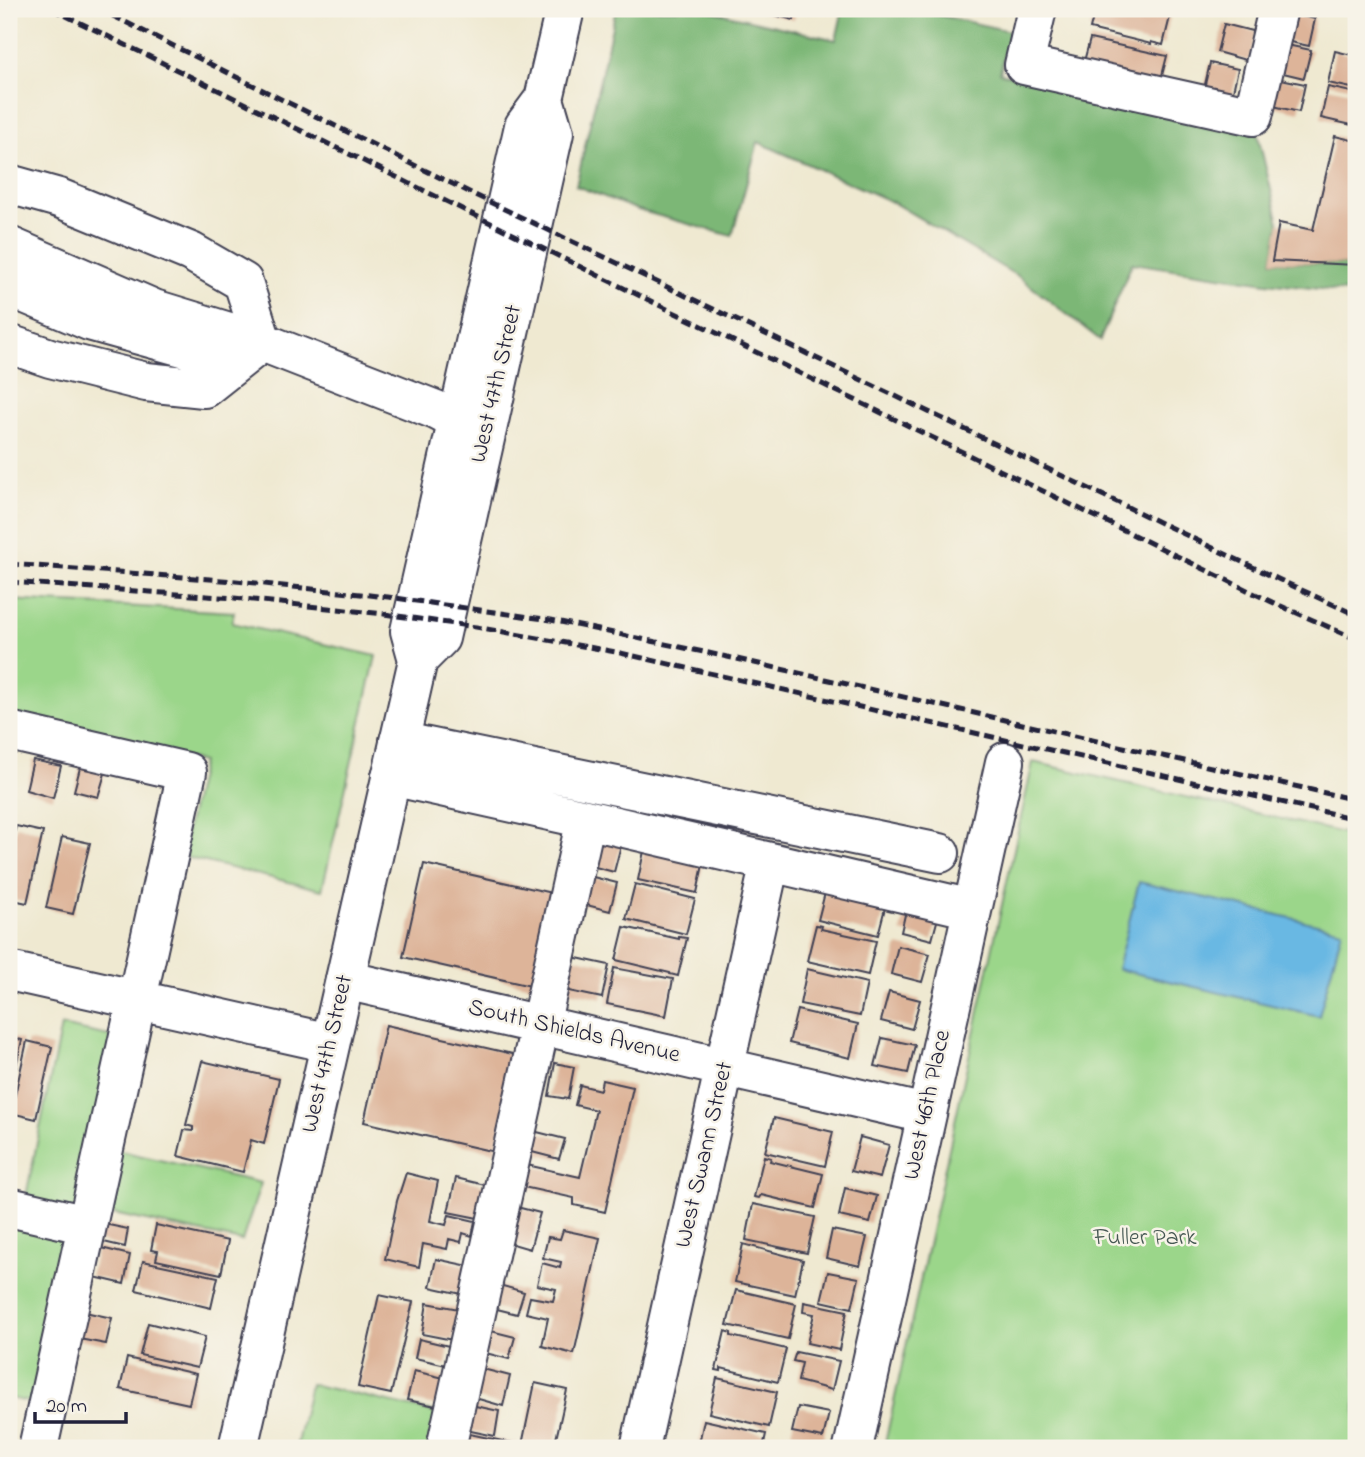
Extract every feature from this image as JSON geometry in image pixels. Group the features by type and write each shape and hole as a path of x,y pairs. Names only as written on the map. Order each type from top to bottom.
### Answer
{"street":[{"name":"West 47th Street","path":"238,1448 418,660 440,638 472,424 554,133 544,99 565,9"},
{"path":"1037,9 1024,65 1253,116 1278,9"},
{"path":"9,184 59,198 191,252 243,282 262,342"},
{"path":"9,246 154,309 262,342 472,424"},
{"path":"9,287 89,321 197,351 262,342"},
{"path":"9,344 50,358 146,382 205,388 262,342"},
{"path":"9,731 187,772 38,1448"},
{"path":"395,759 586,819 972,909"},
{"path":"395,759 940,853"},
{"name":"West 46th Place","path":"852,1448 1005,762"},
{"path":"446,1448 586,819"},
{"name":"West Swann Street","path":"640,1448 770,862"},
{"path":"9,971 330,1043"},
{"name":"South Shields Avenue","path":"345,980 926,1114"},
{"path":"9,1207 87,1225"},
{"path":"9,1443 31,1448"}],"green space":[{"path":"616,9 702,9 836,40 843,9 910,9 1010,31 1000,73 1256,127 1279,223 1272,261 1356,265 1356,293 1132,263 1100,340 1019,277 892,202 758,142 732,236 638,210 576,186"},
{"path":"9,600 234,612 232,623 376,656 322,890 181,856 202,762 9,715"},
{"name":"Fuller Park","path":"1033,762 1356,836 1356,1448 884,1448"},
{"path":"61,1026 119,1038 98,1146 261,1183 242,1241 85,1208 39,1404 9,1398 9,1218 25,1201"},
{"path":"310,1384 441,1414 434,1448 296,1448"}],"water":[{"path":"1139,882 1342,930 1319,1016 1117,969"}],"building":[{"path":"750,9 796,9 794,20"},
{"path":"1095,9 1159,11 1159,14 1170,17 1163,45 1090,29"},
{"path":"1288,13 1315,19 1309,46 1281,40"},
{"path":"1224,24 1256,32 1249,61 1217,52"},
{"path":"1090,39 1167,56 1159,87 1082,69"},
{"path":"1282,44 1311,50 1304,78 1275,71"},
{"path":"1335,51 1356,56 1356,89 1328,83"},
{"path":"1210,63 1238,69 1231,100 1203,93"},
{"path":"1276,78 1305,84 1299,112 1269,105"},
{"path":"1328,87 1356,93 1356,126 1321,118"},
{"path":"1335,136 1356,141 1356,265 1272,261 1279,223 1313,230"},
{"path":"33,760 61,766 53,798 26,790"},
{"path":"81,764 106,770 98,797 74,791"},
{"path":"16,826 43,832 27,903 9,899 9,857"},
{"path":"591,833 622,841 614,872 584,864"},
{"path":"62,837 90,843 73,914 46,908"},
{"path":"645,846 704,860 697,893 638,880"},
{"path":"424,864 556,894 535,987 403,957"},
{"path":"585,875 617,883 610,911 579,903"},
{"path":"635,884 695,899 686,934 626,919"},
{"path":"827,885 887,900 878,935 818,920"},
{"path":"907,906 939,914 932,940 901,932"},
{"path":"816,925 822,926 821,929 876,941 868,975 807,961"},
{"path":"624,927 679,939 687,938 678,976 616,960"},
{"path":"898,946 930,954 922,982 891,974"},
{"path":"572,957 609,965 602,998 564,990"},
{"path":"614,968 673,979 666,1016 607,1004"},
{"path":"807,969 867,983 860,1016 800,1004"},
{"path":"889,992 920,1000 912,1029 881,1021"},
{"path":"797,1010 858,1024 850,1058 789,1043"},
{"path":"386,1025 517,1055 495,1152 364,1122"},
{"path":"9,1037 22,1040 10,1092 9,1092"},
{"path":"882,1038 915,1045 908,1073 875,1066"},
{"path":"27,1041 52,1047 36,1119 11,1113"},
{"path":"202,1061 279,1079 264,1144 251,1140 243,1172 178,1156 184,1130 193,1131 193,1127 186,1125"},
{"path":"555,1063 574,1067 568,1099 549,1096"},
{"path":"602,1080 633,1087 605,1212 574,1205 574,1198 514,1185 518,1163 580,1177 596,1110 575,1105 580,1085 600,1090"},
{"path":"774,1118 833,1132 825,1166 765,1152"},
{"path":"533,1131 565,1139 559,1159 528,1151"},
{"path":"860,1137 889,1145 880,1178 851,1171"},
{"path":"764,1156 771,1158 770,1161 823,1174 815,1208 761,1195 759,1198 754,1197"},
{"path":"406,1173 438,1181 430,1221 446,1225 449,1215 475,1221 472,1236 463,1233 461,1242 449,1239 447,1249 423,1244 419,1267 385,1259 397,1201"},
{"path":"456,1178 485,1185 478,1218 448,1212"},
{"path":"845,1188 877,1196 870,1223 839,1216"},
{"path":"753,1204 815,1217 807,1253 746,1240"},
{"path":"509,1205 540,1213 530,1249 499,1240"},
{"path":"99,1223 128,1229 125,1247 95,1240"},
{"path":"156,1225 228,1241 221,1274 156,1260 158,1251 151,1250"},
{"path":"563,1230 600,1238 574,1354 542,1346 548,1318 526,1313 530,1297 553,1301 556,1289 537,1285 542,1263 560,1268 561,1262 543,1258 548,1237 560,1239"},
{"path":"832,1230 867,1237 860,1266 826,1258"},
{"path":"743,1244 803,1260 795,1295 735,1282"},
{"path":"97,1247 130,1255 124,1284 90,1276"},
{"path":"436,1259 469,1266 462,1294 430,1287"},
{"path":"143,1261 218,1277 211,1308 136,1290"},
{"path":"828,1272 859,1278 852,1308 821,1301"},
{"path":"492,1283 524,1292 517,1314 485,1306"},
{"path":"736,1290 796,1304 788,1339 727,1325"},
{"path":"379,1295 413,1302 391,1394 358,1387"},
{"path":"804,1302 847,1311 839,1350 807,1343 814,1314 803,1312"},
{"path":"427,1303 459,1309 453,1340 422,1334"},
{"path":"85,1312 112,1318 106,1344 79,1339"},
{"path":"148,1323 205,1337 197,1368 140,1355"},
{"path":"479,1328 515,1337 509,1359 474,1350"},
{"path":"725,1331 731,1333 731,1336 786,1349 778,1382 721,1368 721,1371 716,1370"},
{"path":"419,1339 449,1346 446,1365 415,1358"},
{"path":"796,1352 839,1361 832,1390 798,1381 802,1363 793,1361"},
{"path":"127,1358 196,1374 189,1404 120,1389"},
{"path":"475,1367 510,1376 503,1406 468,1396"},
{"path":"414,1371 444,1378 436,1406 407,1400"},
{"path":"717,1378 777,1392 769,1427 709,1413"},
{"path":"535,1383 567,1390 554,1448 457,1448 460,1432 522,1445"},
{"path":"466,1404 499,1411 495,1436 461,1429"},
{"path":"798,1407 829,1413 823,1438 792,1432"},
{"path":"704,1420 766,1434 763,1448 698,1448"}],"railway":[{"path":"52,9 1272,602 1356,639"},
{"path":"99,9 477,196 1356,615"},
{"path":"9,564 236,581 388,597 551,620 737,659 1356,800"},
{"path":"9,582 234,598 476,627 616,652 1356,819"}]}
